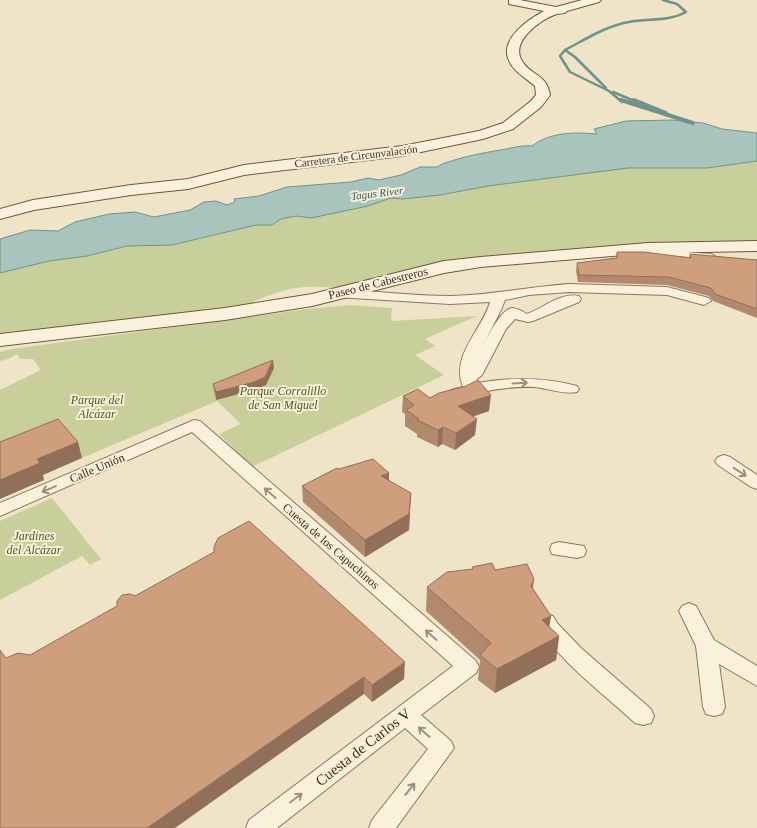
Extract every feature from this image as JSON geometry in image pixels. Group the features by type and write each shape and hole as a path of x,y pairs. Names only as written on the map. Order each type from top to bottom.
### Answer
{"main road":[{"name":"Carretera de Circunvalación","path":"0,214 34,205 94,198 130,190 188,184 244,170 402,151 502,130 536,104 543,95 542,85 519,66 512,51 518,36 552,14 595,0"},
{"name":"Paseo de Cabestreros","path":"0,340 225,314 312,300 444,268 481,262 648,248 757,246"}],"street":[{"path":"616,251 729,260"},
{"path":"336,294 450,300 498,297 529,291 571,294 667,291 704,301"},
{"path":"470,384 500,327 513,312 528,318 543,313 571,294"},
{"path":"470,384 476,343 495,310 498,297"},
{"path":"441,398 470,384 524,382 553,384 571,389"},
{"name":"Calle Unión","path":"0,510 194,425"},
{"name":"Cuesta de los Capuchinos","path":"194,425 468,666"},
{"path":"724,461 757,483"},
{"path":"539,609 550,629 574,654 643,716"},
{"path":"689,611 706,646 714,707"},
{"path":"706,646 754,674"},
{"name":"Cuesta de Carlos V","path":"258,828 468,666"},
{"path":"381,828 443,748 405,715"}],"green space":[{"path":"757,161 757,240 620,246 336,288 298,288 278,292 244,306 0,336 0,273 49,261 87,256 127,246 172,245 256,225 272,225 281,219 296,216 311,218 368,206 391,198 403,199 440,195 488,186 628,168 707,168"},
{"path":"351,305 392,308 391,321 477,316 425,339 435,346 415,355 444,375 252,467 219,434 241,424 217,401 82,458 0,460 0,390 41,370 33,359 20,359 17,354 0,361 0,352 307,309"},
{"name":"Jardines del Alcázar","path":"52,498 101,559 90,565 82,556 0,600 0,521"}],"water":[{"name":"Tagus River","path":"672,120 703,123 722,129 757,133 757,161 707,168 628,168 488,186 440,195 403,199 391,198 368,206 311,218 296,216 281,219 272,225 256,225 172,245 127,246 87,256 49,261 0,273 0,239 30,230 58,231 75,222 109,214 135,212 154,217 190,210 204,202 216,201 227,205 235,202 234,199 259,196 287,187 351,182 368,178 379,180 401,175 420,167 437,167 472,156 520,146 532,146 539,141 563,134 597,134 594,129 626,121"}],"building":[{"path":"617,252 644,252 691,258 690,254 757,260 757,309 715,294 711,288 669,277 579,275 577,263 617,258"},
{"path":"273,360 265,377 254,382 216,392 213,384"},
{"path":"478,380 491,395 458,406 477,419 456,433 443,427 438,430 417,420 419,419 406,410 414,405 403,396 418,389 430,398 439,393 466,386"},
{"path":"58,419 78,442 37,459 40,463 0,480 0,442"},
{"path":"373,459 389,473 381,476 411,493 409,514 365,540 302,486 337,468"},
{"path":"249,521 405,662 372,685 364,677 147,828 0,828 0,650 6,658 18,653 30,655 117,606 117,601 122,595 130,594 135,596 214,552 218,538"},
{"path":"492,563 495,570 527,564 534,579 531,586 551,616 542,620 559,636 497,669 480,655 491,643 427,587 447,572 473,569 472,567"}],"waterway":[{"path":"565,50 596,33 621,24 672,17 686,12 677,4 663,0"},
{"path":"565,50 575,57 606,88"},
{"path":"565,50 560,56 570,72 609,91 622,102"},
{"path":"613,92 637,102"},
{"path":"621,100 693,123"},
{"path":"634,100 666,113"}],"park label":[{"name":"Parque Corralillo de San Miguel","path":"283,398"},
{"name":"Parque del Alcázar","path":"97,407"}]}
